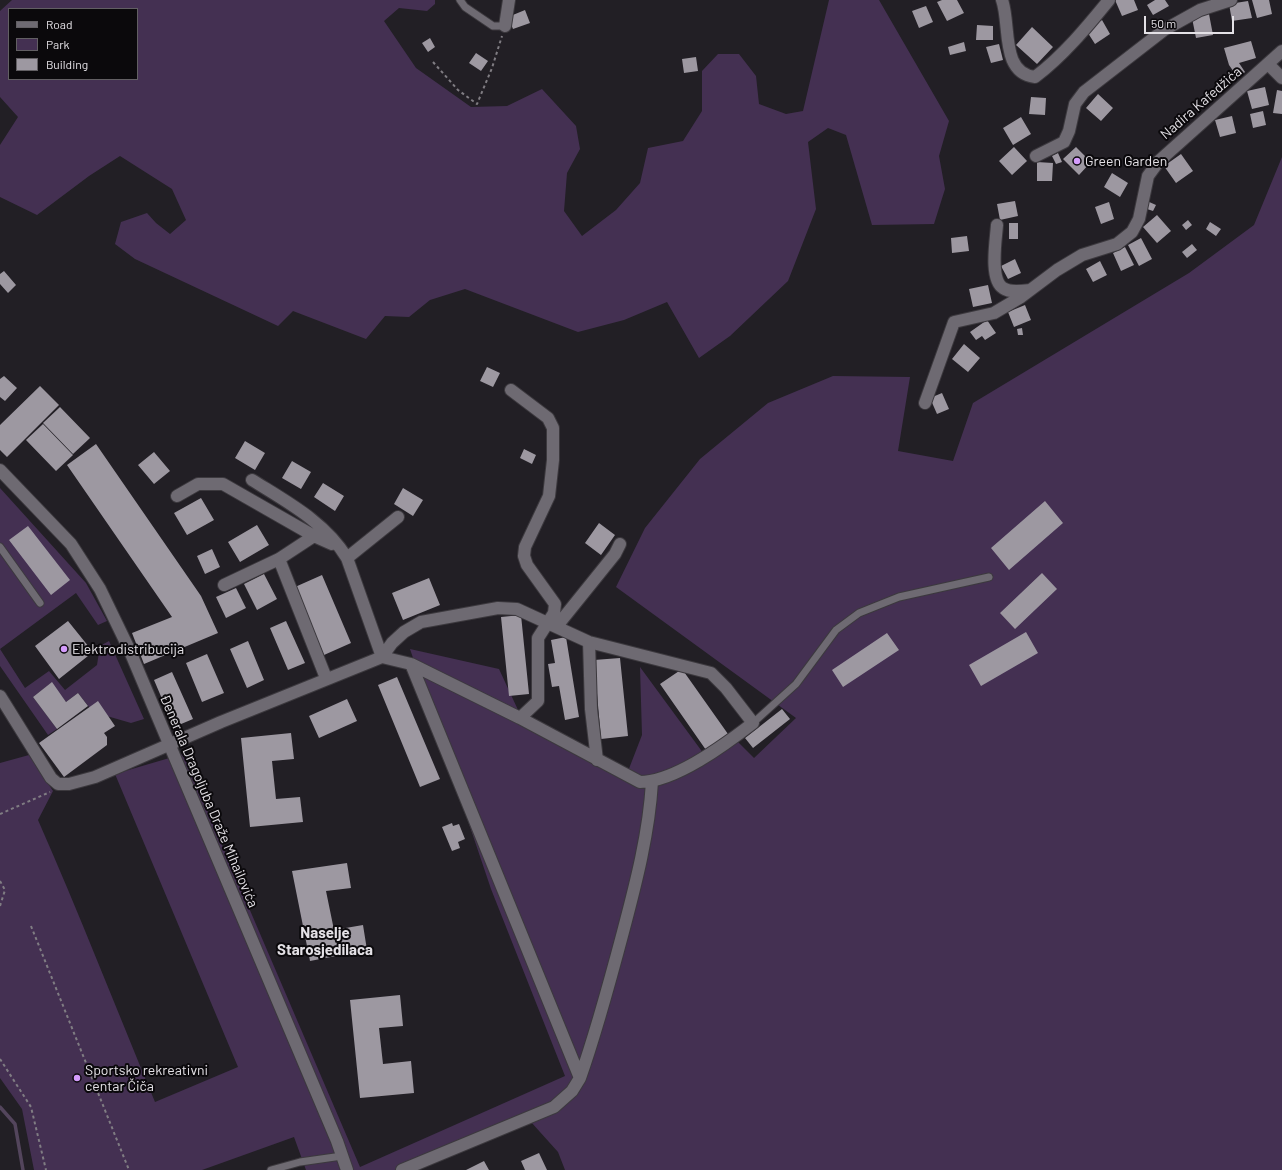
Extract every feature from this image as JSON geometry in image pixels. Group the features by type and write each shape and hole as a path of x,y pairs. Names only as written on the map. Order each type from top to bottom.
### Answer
{"street":[{"path":"505,26 509,0"},
{"path":"1002,0 1005,8 1012,59 1018,70 1025,76 1035,77 1047,68 1089,24 1109,0"},
{"path":"1036,156 1064,142 1069,131 1075,104 1084,92 1164,30 1200,10 1231,0"},
{"name":"Nadira Kafedžića","path":"1030,290 1057,270 1082,255 1117,244 1132,232 1140,219 1148,176 1159,161 1282,51"},
{"path":"1268,64 1282,78"},
{"path":"997,225 995,275 998,284 1003,289 1008,290 1030,290"},
{"path":"925,403 954,322 994,313 1030,290"},
{"path":"511,390 548,418 553,428 553,460 549,496 525,547 524,556 527,565 555,604 554,613 538,638 538,701 520,718"},
{"name":"Đenerala Dragoljuba Draže Mihailovića","path":"0,470 49,519 71,544 87,566 129,649 347,1170"},
{"path":"252,480 305,513 344,553 382,657"},
{"path":"177,496 198,484 223,484 344,553"},
{"path":"344,553 398,518"},
{"path":"224,584 279,559 314,536"},
{"path":"548,624 561,621 615,554 620,544"},
{"path":"279,559 326,678"},
{"path":"0,696 51,778 58,784 69,784 95,777 326,678 382,657 412,664 520,718 640,782 652,782 672,774 719,749 753,722 726,688 711,673 589,642 517,609 498,608 421,622 404,632 392,643 382,657"},
{"path":"589,642 591,709 597,760"},
{"path":"412,664 580,1078"},
{"path":"402,1170 554,1107 572,1091 580,1078 593,1038 640,868 652,782"}],"lane":[{"path":"460,0 465,7 493,26 505,26"},
{"path":"0,547 40,603"},
{"path":"753,722 796,684 836,630 859,613 899,597 989,577"},
{"path":"271,1170 300,1162 342,1156"}],"path":[{"path":"433,62 458,90 477,104 492,68 505,26"},
{"path":"0,814 69,784"},
{"path":"0,881 5,890 0,906"},
{"path":"31,926 129,1170"},
{"path":"0,1058 31,1107 46,1170"}],"green space":[{"path":"12,0 435,0 435,4 427,11 399,8 384,21 416,68 471,107 507,106 542,89 576,126 580,149 567,173 564,211 582,236 616,210 640,183 648,148 683,141 702,111 702,71 718,54 739,54 756,76 759,104 786,114 803,111 829,0 879,0 949,121 939,156 945,189 934,224 872,225 846,135 828,128 808,142 816,209 788,281 730,336 699,358 667,302 624,320 578,332 465,289 430,300 409,317 385,316 366,339 293,311 278,326 135,259 115,244 121,222 147,213 156,223 170,234 186,220 172,189 120,156 89,176 37,215 0,197 0,145 18,117 0,97 0,11"},
{"path":"1282,157 1282,1170 565,1170 558,1152 531,1122 418,1170 306,1170 294,1137 202,1170 34,1170 22,1109 0,1078 0,763 29,755 53,791 38,820 83,925 155,1102 238,1067 115,774 183,754 360,1167 565,1076 491,889 410,649 499,669 525,725 625,779 642,735 640,667 709,761 737,741 754,758 796,718 616,587 645,528 700,459 768,403 833,376 910,377 898,451 953,461 973,403 1189,273 1254,225"},
{"path":"0,488 86,583 107,621 98,625 76,593 0,649"},
{"path":"109,641 144,719 131,723 93,712 78,693 66,702 51,683 33,697 57,729 48,735 0,666 0,649 25,688 49,671 65,690 97,665 100,646"}],"building":[{"path":"942,0 957,0 964,13 947,21 937,2"},
{"path":"1115,0 1134,0 1138,10 1122,16"},
{"path":"1155,0 1165,0 1169,6 1153,15 1147,5"},
{"path":"1252,0 1269,0 1272,14 1257,18"},
{"path":"1248,1 1252,18 1232,21 1229,4"},
{"path":"926,6 933,22 919,28 912,11"},
{"path":"525,10 530,23 513,29 508,17"},
{"path":"1209,14 1213,35 1196,38 1192,18"},
{"path":"1102,20 1110,34 1095,44 1086,30"},
{"path":"977,25 993,26 993,40 976,40"},
{"path":"1032,27 1053,47 1037,64 1016,45"},
{"path":"430,38 435,47 428,52 422,43"},
{"path":"1251,41 1256,58 1239,63 1245,72 1238,78 1229,65 1224,48"},
{"path":"964,42 966,51 950,55 948,47"},
{"path":"999,44 1003,60 991,63 986,47"},
{"path":"476,53 488,61 481,71 469,63"},
{"path":"696,57 698,71 684,73 682,59"},
{"path":"1265,87 1269,105 1252,109 1247,91"},
{"path":"1277,90 1282,91 1282,114 1273,113"},
{"path":"1098,94 1113,108 1101,121 1086,108"},
{"path":"1031,97 1046,98 1045,115 1029,114"},
{"path":"1263,111 1266,125 1253,128 1250,114"},
{"path":"1232,116 1236,133 1220,137 1215,120"},
{"path":"1021,117 1031,134 1013,145 1003,128"},
{"path":"1014,147 1027,161 1012,175 999,161"},
{"name":"Green Garden","path":"1076,147 1091,162 1079,175 1063,159"},
{"path":"1058,153 1062,162 1056,164 1052,156"},
{"path":"1181,154 1193,171 1176,183 1164,166"},
{"path":"1037,162 1053,163 1052,181 1037,181"},
{"path":"1112,173 1128,183 1120,197 1104,187"},
{"path":"1015,201 1018,216 1000,220 997,204"},
{"path":"1147,201 1156,205 1153,211 1144,208"},
{"path":"1109,202 1114,219 1101,224 1095,207"},
{"path":"1157,215 1171,231 1157,243 1143,227"},
{"path":"1188,220 1192,225 1186,230 1182,225"},
{"path":"1210,222 1221,229 1216,236 1206,229"},
{"path":"1009,223 1018,223 1018,239 1009,239"},
{"path":"967,236 969,251 952,253 951,238"},
{"path":"1141,238 1152,259 1139,266 1128,245"},
{"path":"1192,244 1197,250 1187,258 1182,252"},
{"path":"1125,247 1134,265 1121,271 1113,253"},
{"path":"1015,259 1021,273 1008,279 1001,266"},
{"path":"1100,261 1107,275 1093,282 1086,269"},
{"path":"4,271 16,285 8,293 0,284 0,274"},
{"path":"988,285 992,303 973,307 969,289"},
{"path":"1025,305 1031,320 1014,327 1008,312"},
{"path":"987,320 996,333 985,340 982,336 976,340 970,332"},
{"path":"1022,328 1023,335 1018,335 1017,329"},
{"path":"964,344 980,358 968,372 952,359"},
{"path":"487,367 500,373 493,387 480,381"},
{"path":"4,376 17,388 5,401 0,397 0,379"},
{"path":"40,386 59,405 7,457 0,450 0,425"},
{"path":"942,393 949,409 937,414 930,398"},
{"path":"60,407 90,438 73,454 43,423"},
{"path":"43,424 73,455 56,471 26,440"},
{"path":"245,441 265,453 255,470 235,458"},
{"path":"96,444 201,596 218,633 144,664 132,633 172,617 67,465"},
{"path":"524,449 536,455 532,464 520,458"},
{"path":"154,452 170,471 154,484 138,465"},
{"path":"292,461 311,472 301,489 282,478"},
{"path":"323,483 344,496 335,511 314,497"},
{"path":"403,488 423,500 413,516 394,504"},
{"path":"201,498 214,520 187,535 174,513"},
{"path":"1045,501 1063,523 1009,570 991,548"},
{"path":"599,523 615,535 601,555 585,543"},
{"path":"257,525 269,545 240,562 228,542"},
{"path":"28,526 70,580 51,595 9,540"},
{"path":"212,549 220,567 205,574 197,556"},
{"path":"1042,573 1057,589 1015,629 1000,613"},
{"path":"264,574 277,599 257,610 244,584"},
{"path":"322,575 351,643 324,655 295,587"},
{"path":"429,578 440,605 403,620 392,593"},
{"path":"236,588 246,608 226,618 216,597"},
{"path":"521,615 529,694 509,696 501,617"},
{"name":"Elektrodistribucija","path":"68,621 93,652 59,679 35,646"},
{"path":"286,621 305,663 288,670 270,628"},
{"path":"1026,632 1038,653 981,686 969,665"},
{"path":"887,633 899,650 843,687 832,670"},
{"path":"566,637 579,717 565,720 559,686 552,687 548,664 555,663 551,640"},
{"path":"248,641 264,680 247,688 230,649"},
{"path":"207,654 224,693 202,702 186,663"},
{"path":"620,658 628,736 601,739 594,660"},
{"path":"682,669 728,734 706,750 660,684"},
{"path":"172,672 193,719 174,727 154,680"},
{"path":"397,677 440,779 420,787 378,685"},
{"path":"52,682 66,702 78,693 88,706 57,729 33,697"},
{"path":"347,699 357,721 319,738 309,716"},
{"path":"98,701 115,726 104,733 107,737 107,745 64,777 39,743"},
{"path":"782,709 790,719 753,748 745,738"},
{"path":"291,733 294,759 272,761 276,799 300,797 303,822 250,827 241,738"},
{"path":"452,823 453,826 459,824 465,839 458,842 460,848 452,851 442,827"},
{"path":"347,863 351,888 326,891 334,930 363,925 367,950 310,961 292,871"},
{"path":"400,995 403,1026 379,1028 383,1064 411,1061 414,1093 360,1098 350,1000"},
{"path":"539,1153 547,1170 525,1170 521,1161"},
{"path":"484,1161 489,1170 466,1170"}],"waterway":[{"path":"0,1107 15,1124 23,1170"}],"place":[{"name":"Green Garden","path":"1077,161"},
{"name":"Elektrodistribucija","path":"64,649"},
{"name":"Sportsko rekreativni centar Čiča","path":"77,1078"}],"district":[{"name":"Naselje Starosjedilaca","path":"325,942"}]}
